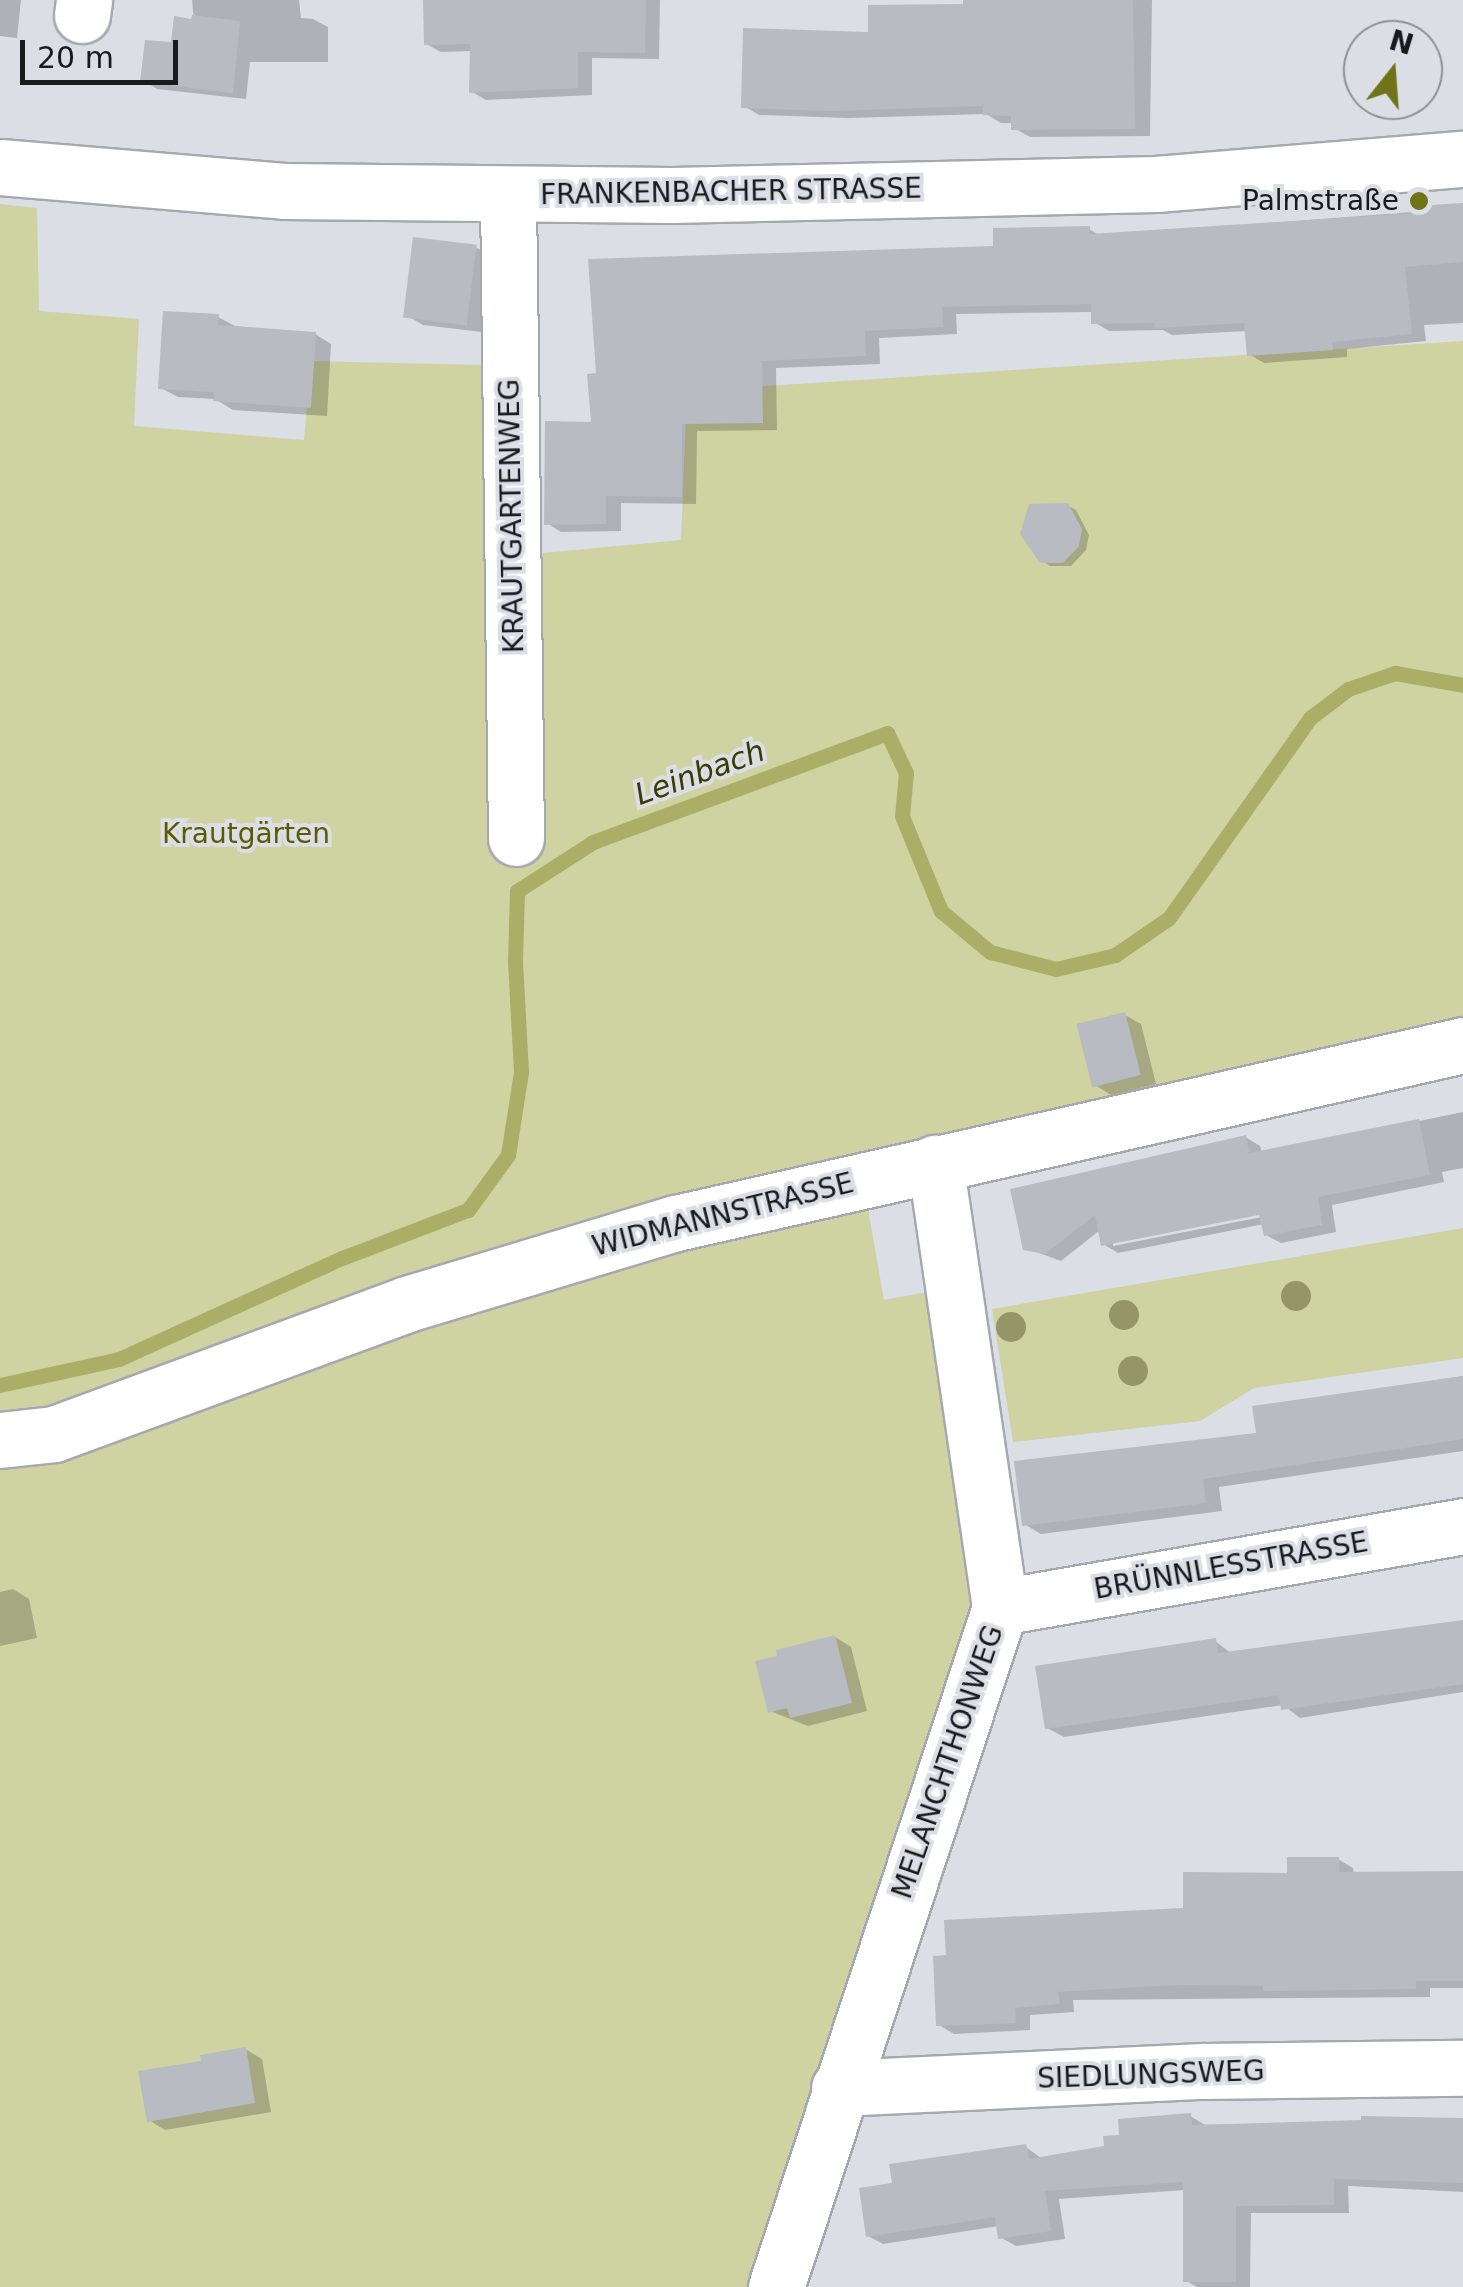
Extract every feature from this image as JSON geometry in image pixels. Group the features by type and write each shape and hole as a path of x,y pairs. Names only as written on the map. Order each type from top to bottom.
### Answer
{"street":[{"name":"FRANKENBACHER STRASSE","path":"0,166 284,192 508,194 1156,184 1463,159"},
{"name":"KRAUTGARTENWEG","path":"508,194 516,838"},
{"name":"WIDMANNSTRASSE","path":"0,1440 54,1434 407,1304 658,1228 1463,1044"},
{"name":"MELANCHTHONWEG","path":"776,2287 838,2088 1000,1606 935,1164"},
{"name":"BRÜNNLESSTRASSE","path":"1000,1606 1463,1526"},
{"name":"SIEDLUNGSWEG","path":"838,2088 1202,2071 1463,2068"}],"green space":[{"name":"Krautgärten","path":"0,204 37,208 39,311 139,319 134,426 304,440 311,361 482,365 490,558 681,540 687,391 1463,341 1463,1024 865,1192 884,1300 944,1289 988,1606 758,2287 0,2287"},
{"path":"1463,1228 1463,1358 1254,1388 1200,1421 1013,1442 992,1309"}],"building":[{"path":"423,0 646,0 645,53 578,52 578,88 469,93 470,44 424,45"},
{"path":"963,0 1133,0 1135,129 1011,130 1011,116 983,115 983,106 831,111 741,108 743,28 868,32 868,5 963,4"},
{"path":"192,15 240,21 233,93 140,82 145,40 171,42 174,16 191,19"},
{"path":"1463,203 1463,262 1405,267 1412,334 1332,342 1333,350 1247,356 1244,323 1155,328 1154,323 1091,324 1091,304 942,307 943,327 865,331 866,356 762,361 763,423 682,424 682,497 606,496 606,524 544,525 545,421 591,422 587,374 596,373 588,259 993,246 993,228 1090,226 1090,234 1417,213 1416,206"},
{"path":"413,237 477,245 467,325 403,317"},
{"path":"163,311 219,314 218,325 316,332 311,408 213,401 214,392 158,389"},
{"path":"1068,503 1082,529 1079,546 1063,563 1040,563 1020,534 1029,504"},
{"path":"1125,1012 1141,1075 1092,1087 1076,1024"},
{"path":"1419,1119 1430,1175 1318,1197 1322,1225 1264,1236 1259,1215 1101,1246 1095,1215 1045,1254 1023,1250 1010,1189 1246,1135 1249,1153"},
{"path":"1463,1376 1463,1439 1203,1479 1206,1503 1022,1526 1014,1461 1256,1433 1252,1406"},
{"path":"1463,1620 1463,1684 1281,1710 1279,1695 1045,1729 1035,1666 1216,1638 1218,1653"},
{"path":"835,1635 852,1703 790,1718 787,1708 768,1713 755,1661 777,1656 776,1650"},
{"path":"1287,1857 1339,1857 1339,1872 1463,1871 1463,1981 1416,1981 1416,1989 1263,1991 1263,1986 1177,1985 1058,1992 1060,2004 1015,2008 1016,2023 936,2026 933,1956 946,1955 944,1920 1183,1908 1183,1872 1287,1873"},
{"path":"246,2047 255,2103 147,2122 138,2071 201,2061 200,2055"},
{"path":"1191,2113 1192,2125 1361,2120 1361,2116 1463,2118 1463,2183 1334,2179 1334,2205 1236,2206 1236,2282 1183,2282 1183,2182 1045,2191 1051,2231 998,2239 995,2217 866,2237 859,2188 892,2183 889,2164 1026,2144 1029,2159 1104,2146 1103,2136 1119,2135 1118,2119"}],"waterway":[{"name":"Leinbach","path":"0,1385 119,1359 342,1258 468,1210 508,1155 521,1072 515,962 517,891 593,842 887,733 906,773 902,816 941,911 990,952 1056,969 1115,955 1169,918 1310,718 1348,689 1395,673 1463,685"}],"place":[{"name":"Palmstraße","path":"1419,201"}]}
